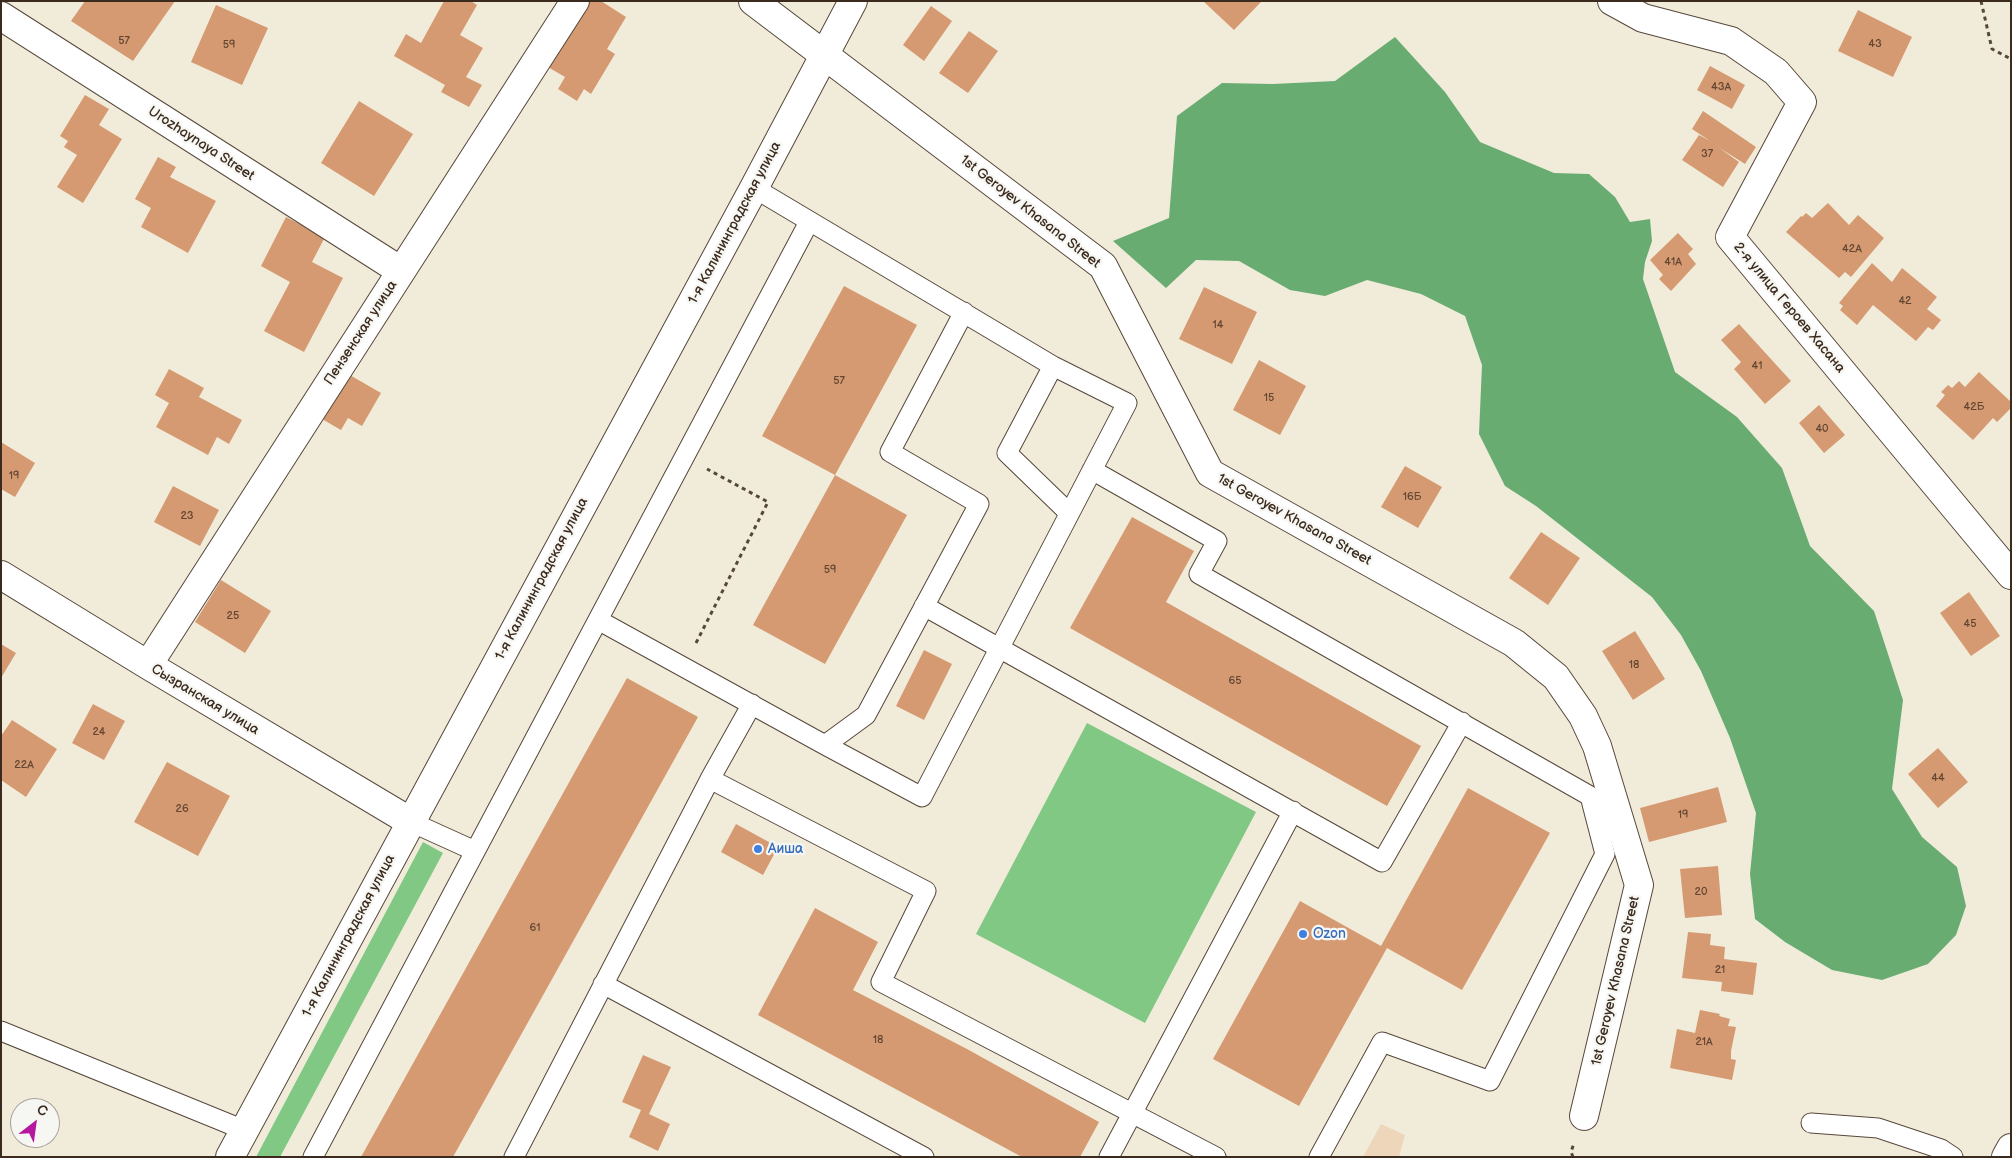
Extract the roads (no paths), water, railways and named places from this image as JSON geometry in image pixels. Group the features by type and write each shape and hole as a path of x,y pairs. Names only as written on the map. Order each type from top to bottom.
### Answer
{"street":[{"name":"Пензенская улица","path":"148,665 575,1"},
{"name":"1st Geroyev Khasana Street","path":"753,1 1103,266 1210,473 1514,643 1556,677 1583,716 1597,746 1638,885 1584,1116"},
{"name":"1-я Калининградская улица","path":"230,1157 754,188 853,1"},
{"name":"2-я улица Героев Хасана","path":"1612,1 1643,18 1731,41 1776,72 1802,102 1730,238 2011,575"},
{"name":"Urozhaynaya Street","path":"1,16 401,271"},
{"name":"Сызранская улица","path":"1,575 410,822"},
{"path":"2006,1157 2011,1148"}],"lane":[{"path":"598,620 684,666 825,746 922,797 1127,403 1053,366 754,188"},
{"path":"313,1157 809,222"},
{"path":"825,746 866,716 979,504 890,452 964,312"},
{"path":"1053,366 1007,453 1070,514"},
{"path":"1092,470 1217,541 1199,574 1590,796 1605,854 1490,1081 1382,1042 1320,1157"},
{"path":"924,606 1382,862 1462,722"},
{"path":"514,1157 710,778 752,704"},
{"path":"710,778 926,891 881,982 1216,1157"},
{"path":"1109,1157 1293,812"},
{"path":"410,822 475,851"},
{"path":"603,984 924,1157"},
{"path":"1,1031 244,1130"},
{"path":"1812,1123 1878,1128 1940,1149 1953,1157"}],"place":[{"name":"Аиша","path":"758,849"},
{"name":"Ozon","path":"1303,934"}]}
